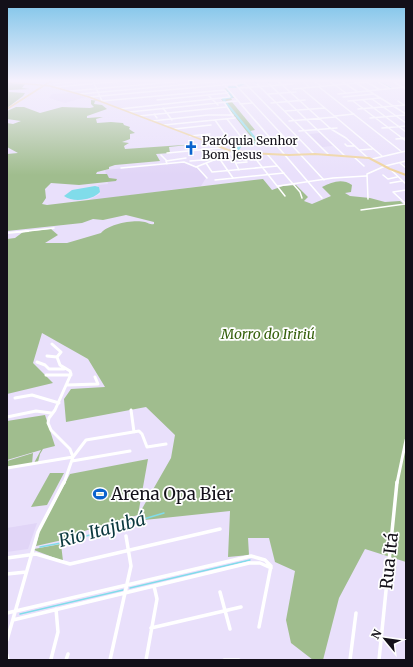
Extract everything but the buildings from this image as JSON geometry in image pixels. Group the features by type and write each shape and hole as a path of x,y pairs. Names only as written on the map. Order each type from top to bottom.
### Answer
{"main road":[{"path":"129,112 220,148 251,153 328,154 339,156"},
{"path":"309,154 368,158 406,175"}],"street":[{"path":"139,116 178,112"},
{"path":"180,112 184,115"},
{"path":"196,112 200,117"},
{"path":"163,126 235,118 230,112"},
{"path":"247,112 322,198"},
{"path":"261,112 324,180"},
{"path":"273,112 313,154"},
{"path":"285,112 328,154"},
{"path":"299,112 345,156"},
{"path":"313,112 331,129 355,146 368,158"},
{"path":"330,112 382,156"},
{"path":"352,112 402,152"},
{"path":"369,112 406,141"},
{"path":"379,112 406,132"},
{"path":"390,112 406,123"},
{"path":"167,113 172,120"},
{"path":"154,114 157,118"},
{"path":"289,121 354,114"},
{"path":"152,121 233,115"},
{"path":"370,118 406,115"},
{"path":"227,119 242,139"},
{"path":"121,168 184,162 191,166 197,167 237,151 215,120"},
{"path":"173,129 211,125"},
{"path":"382,128 406,126"},
{"path":"299,131 337,128"},
{"path":"190,136 210,134"},
{"path":"223,141 248,138"},
{"path":"396,138 406,138"},
{"path":"206,142 219,141"},
{"path":"345,144 347,146 355,146"},
{"path":"167,153 220,148"},
{"path":"359,150 373,148"},
{"path":"372,159 406,151"},
{"path":"243,152 246,159"},
{"path":"251,153 286,196"},
{"path":"231,154 239,170"},
{"path":"268,154 301,193 302,198"},
{"path":"161,155 167,160 186,158"},
{"path":"354,157 364,166"},
{"path":"219,158 233,178"},
{"path":"167,160 167,164"},
{"path":"190,161 216,160"},
{"path":"278,186 309,183 343,176 366,176 385,166 406,161"},
{"path":"236,163 247,162"},
{"path":"206,163 212,172 277,166"},
{"path":"400,163 406,168"},
{"path":"197,167 207,178"},
{"path":"390,169 406,184"},
{"path":"215,180 284,173"},
{"path":"383,175 388,179 398,177"},
{"path":"366,176 368,199"},
{"path":"390,183 402,181"},
{"path":"406,190 393,192 406,204"},
{"path":"361,210 406,204"},
{"path":"7,233 54,228"},
{"path":"52,344 61,352 57,357"},
{"path":"47,356 57,357"},
{"path":"57,357 65,369 71,372 71,375"},
{"path":"37,362 45,365 49,369 65,369"},
{"path":"46,374 71,375"},
{"path":"71,375 59,403 48,420 49,427 68,447 73,459"},
{"path":"67,385 98,384 94,377"},
{"path":"15,398 23,395 36,395 59,403"},
{"path":"131,410 134,432"},
{"path":"7,417 36,411 52,413"},
{"path":"7,640 38,532 65,481 73,459 86,440 139,431 142,434 147,447 166,444"},
{"name":"Rua Itá","path":"379,660 396,487 406,440"},
{"path":"7,468 130,451"},
{"path":"7,558 39,554 63,564 70,564 220,530"},
{"path":"110,660 131,566 126,536"},
{"path":"7,613 251,556 268,561 271,569 259,627"},
{"path":"13,620 249,563 260,563 271,569"},
{"path":"7,574 26,572"},
{"path":"146,660 157,599 154,586"},
{"path":"220,592 230,629"},
{"path":"151,628 241,607"},
{"path":"51,659 58,632 56,609"},
{"path":"350,660 356,613"},
{"path":"66,660 68,654"},
{"path":"7,655 8,660"},
{"path":"224,660 239,660"}],"shaded area":[{"path":"320,133 333,146 322,147 309,134"},
{"path":"183,162 197,168 206,178 201,186 87,201 100,194 98,185 108,184 105,170"},
{"path":"37,523 28,549 7,552 7,528"}],"green space":[{"name":"Morro do Iririú","path":"7,112 98,112 87,116 87,118 103,117 96,119 97,123 123,123 124,125 130,127 129,129 135,133 130,134 130,139 122,142 129,143 124,146 125,149 197,144 169,147 170,153 156,154 160,161 115,165 109,167 109,169 97,172 96,174 107,174 109,178 117,179 116,181 79,185 51,183 45,189 46,198 42,204 47,205 263,179 272,190 283,186 296,185 308,197 304,201 312,204 331,196 322,187 333,182 341,181 352,185 351,192 345,193 350,196 370,198 385,202 400,201 406,206 406,562 365,549 339,598 323,660 313,660 291,643 286,620 295,571 275,562 269,538 248,538 249,555 228,557 230,511 135,521 171,458 175,435 146,407 66,422 64,399 71,389 105,387 88,359 42,333 33,363 53,383 7,394 7,239 15,238 23,232 51,229 58,235 45,243 67,243 101,233 109,227 122,223 140,221 154,224 154,222 126,215 103,220 93,219 82,223 7,231 7,154 18,153 7,147 7,123 13,124 21,121 7,119"},
{"path":"231,112 240,112 255,130 250,131 259,144 242,145 237,150 239,144 255,142"},
{"path":"45,415 55,446 43,449 38,462 34,463 41,450 7,460 7,421"},
{"path":"33,453 32,464 7,467 7,461"},
{"name":"Arena Opa Bier","path":"148,459 138,515 81,532 80,536 36,546 40,530 70,474"},
{"path":"50,473 64,473 47,505 31,507"},
{"path":"61,544 63,561 34,550 34,549"}],"water":[{"path":"95,186 99,187 100,192 88,199 78,200 64,196 72,190"}],"waterway":[{"path":"234,112 259,143 241,144 239,147"},
{"name":"Rio Itajubá","path":"40,547 66,542 164,513"},
{"path":"130,588 250,560"},
{"path":"20,614 123,590"}],"place":[{"name":"Paróquia Senhor Bom Jesus","path":"191,148"},
{"name":"Arena Opa Bier","path":"100,494"}]}
